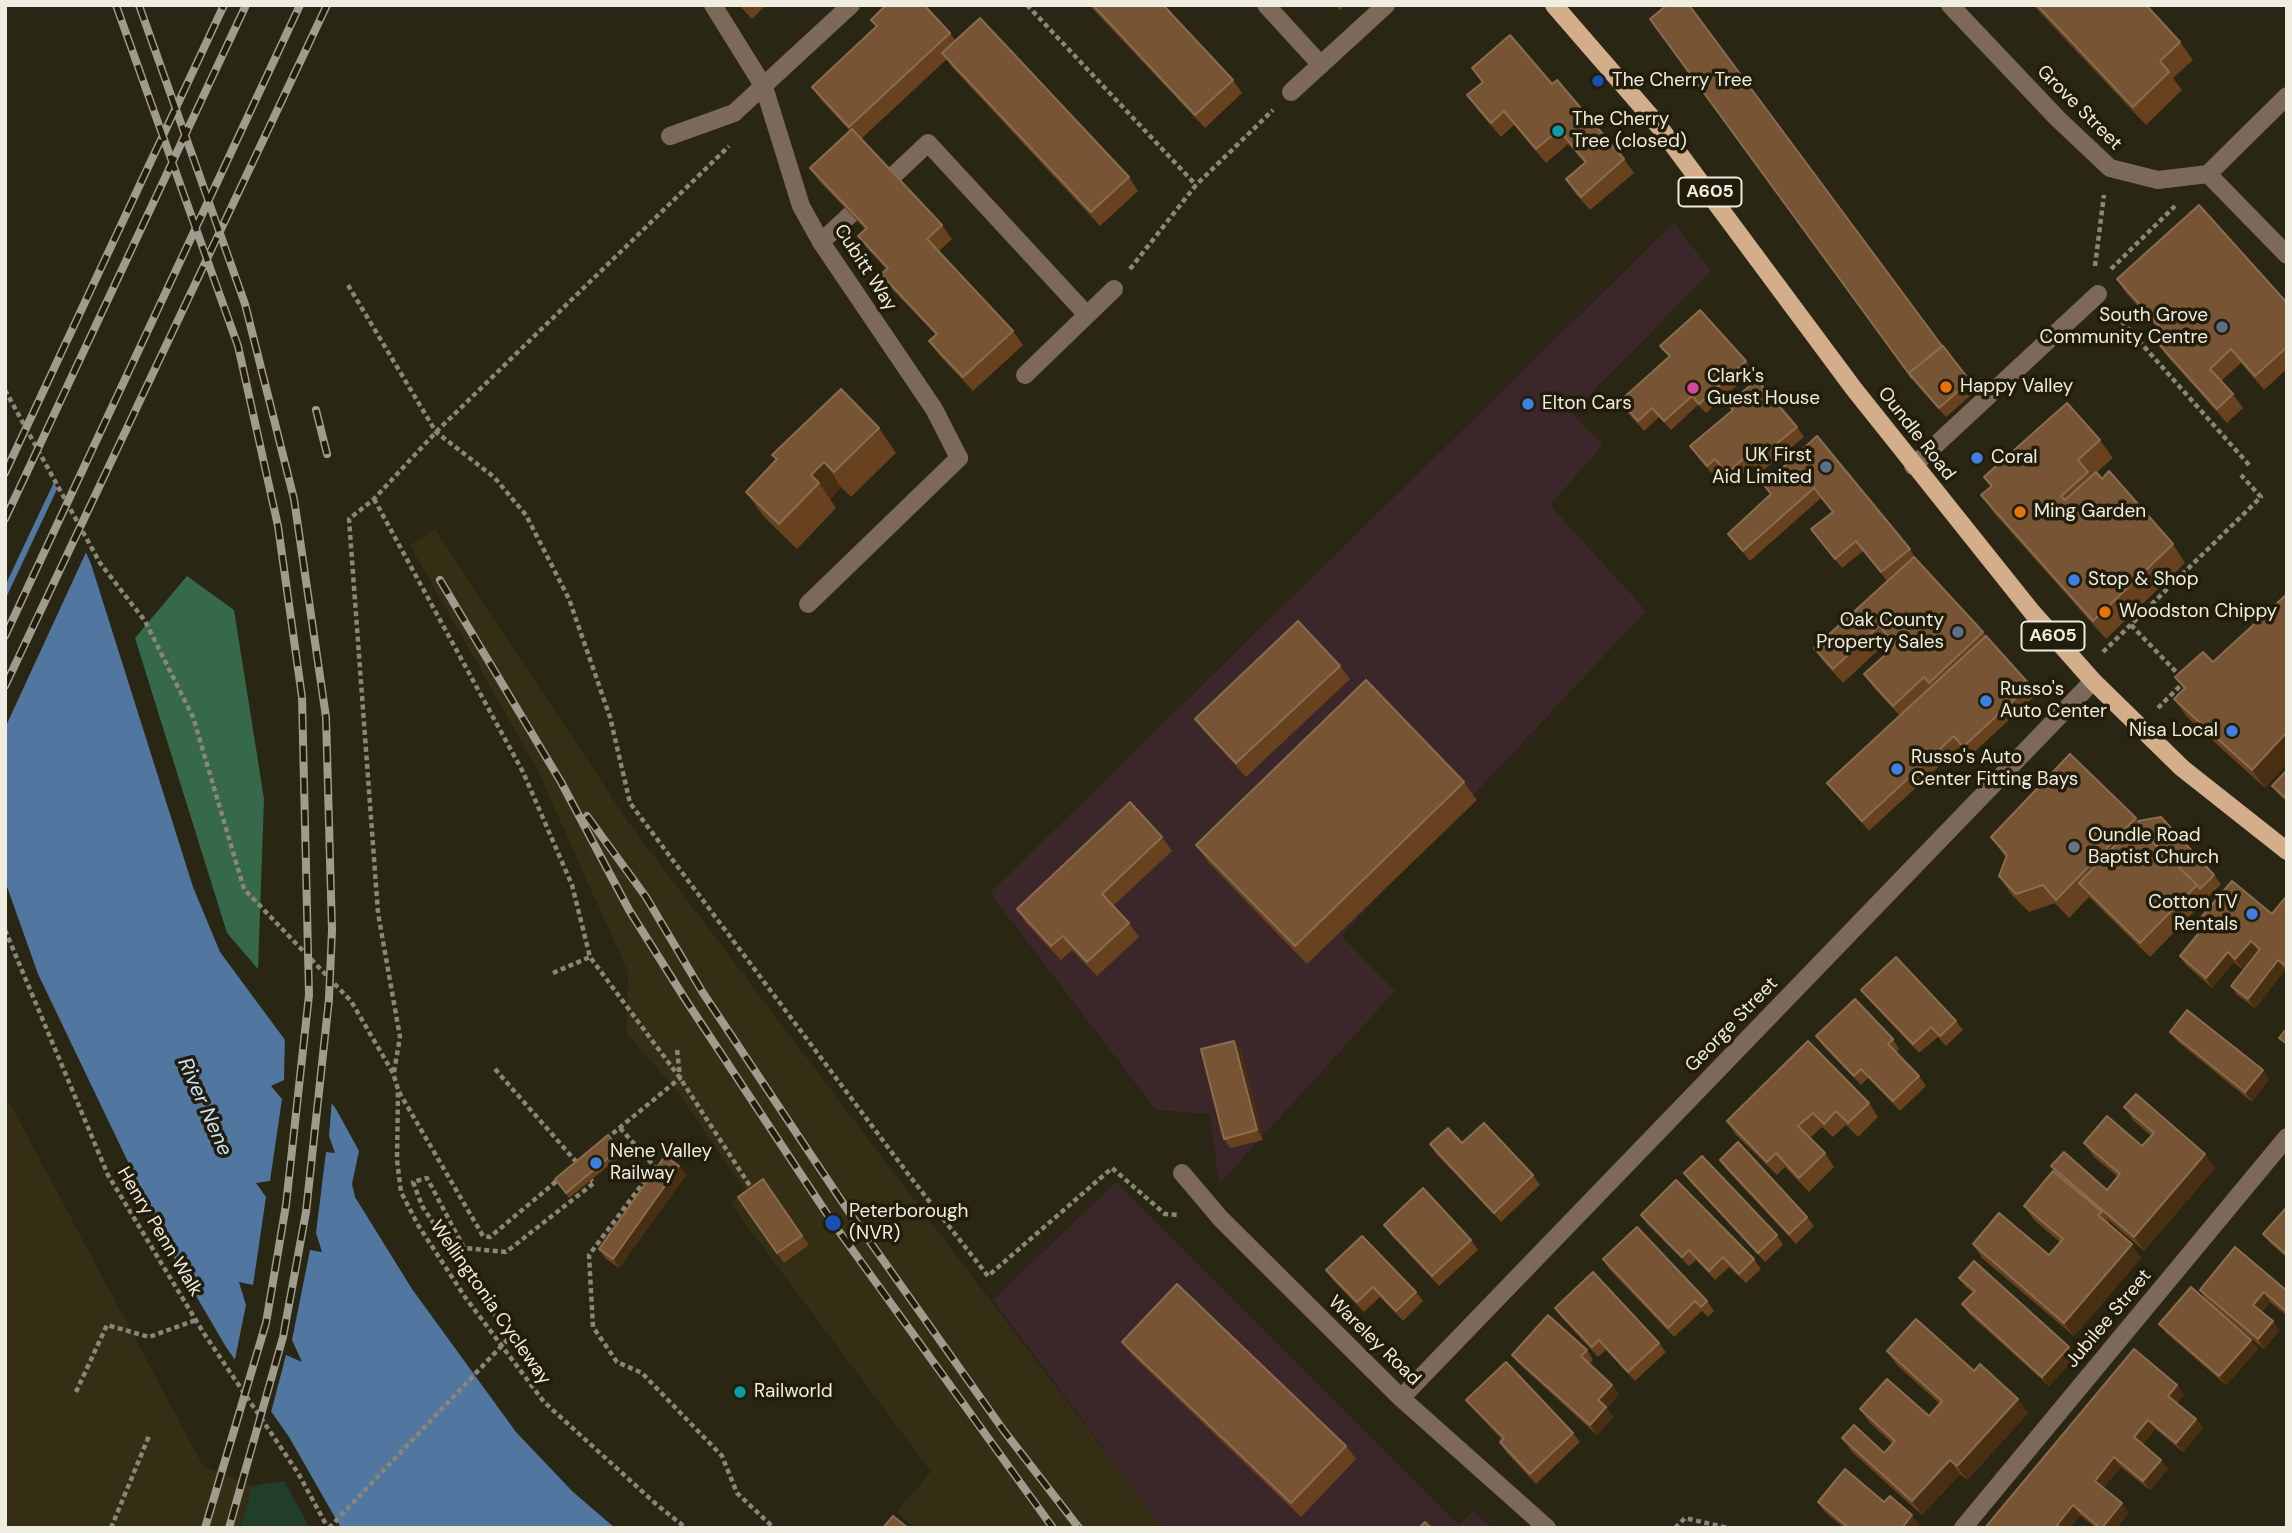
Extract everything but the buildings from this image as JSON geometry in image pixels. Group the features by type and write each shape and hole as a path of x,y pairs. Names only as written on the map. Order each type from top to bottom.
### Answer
{"main road":[{"name":"Oundle Road","path":"1554,5 1658,125 1913,466 2088,676 2182,768 2287,851"}],"street":[{"name":"Cubitt Way","path":"712,5 764,87 801,206 821,242 934,409 959,458 808,604"},
{"path":"670,136 738,110 851,5"},
{"path":"1266,5 1321,65"},
{"path":"1291,92 1386,5"},
{"name":"Grove Street","path":"1950,5 2058,119 2110,168 2158,180 2207,174"},
{"path":"2287,96 2207,174 2287,255"},
{"path":"893,176 928,143 1087,315"},
{"path":"821,242 850,215"},
{"path":"1025,374 1114,289"},
{"path":"1913,466 2095,291"},
{"name":"George Street","path":"1401,1398 2088,676"},
{"name":"Jubilee Street","path":"1963,1528 2287,1137"},
{"name":"Wareley Road","path":"1182,1173 1221,1219 1401,1398 1547,1528"}],"path":[{"path":"1027,5 1196,185"},
{"path":"1114,289 1196,185 1291,92"},
{"path":"393,1073 400,1037 378,913 349,519 374,499 436,432 736,139 738,110"},
{"path":"2095,291 2207,174"},
{"path":"2106,183 2095,291 2250,466"},
{"path":"348,285 436,432 494,477 526,515 569,599 610,717 630,803 891,1152 988,1276 1112,1168 1165,1214 1221,1219"},
{"name":"Wellingtonia Cycleway","path":"5,390 100,563 145,621 193,717 244,889 351,1001 393,1073 398,1089 397,1160 401,1192 418,1225 458,1287 544,1402 686,1528"},
{"path":"2088,676 2131,625 2261,497 2241,475"},
{"path":"374,499 523,772 572,885 590,957 680,1078 750,1186"},
{"path":"2131,625 2193,691"},
{"path":"2140,727 2185,682"},
{"name":"Henry Penn Walk","path":"5,930 108,1175 196,1320 298,1473 329,1528"},
{"path":"553,973 590,957"},
{"path":"677,1049 680,1078"},
{"path":"495,1069 579,1164"},
{"path":"599,1145 680,1078"},
{"path":"398,1089 483,1236 490,1237 588,1154"},
{"path":"620,1128 655,1167 589,1255 593,1327 617,1362 642,1373 722,1456 737,1493 774,1528"},
{"path":"329,1528 510,1337 422,1206 413,1182 427,1178 464,1248 506,1252 594,1183 591,1180"},
{"path":"76,1392 107,1325 149,1336 196,1320"},
{"path":"111,1528 149,1436"},
{"path":"1675,1528 1685,1518 1728,1528"}],"shaded area":[{"path":"1674,223 1711,271 1572,413 1603,445 1550,505 1646,611 1341,936 1395,991 1219,1184 1210,1114 1156,1110 990,893"},
{"path":"435,529 628,822 1163,1528 915,1528 896,1512 931,1472 730,1203 745,1190 676,1090 627,1034 628,972 537,769 410,545"},
{"path":"5,1094 203,1466 252,1486 241,1528 5,1528"},
{"path":"1116,1182 1459,1525 1473,1511 1492,1528 1163,1528 993,1300"}],"green space":[{"path":"187,576 234,610 264,799 258,969 227,933 135,638"},
{"path":"284,1481 310,1528 241,1528 252,1486"}],"water":[{"name":"River Nene","path":"5,447 49,478 59,490 91,564 193,887 220,952 336,1109 359,1151 352,1184 355,1197 412,1289 516,1432 572,1491 615,1528 341,1528 289,1437 226,1347 175,1260 38,974 5,881"}],"pier":[{"path":"5,443 55,480 5,586"},
{"path":"59,485 88,548 5,728 5,600"},
{"path":"285,1035 332,1099 329,1136 335,1153 326,1152 316,1233 322,1252 310,1250 292,1340 302,1362 286,1355 270,1416 234,1364 246,1305 239,1282 253,1285 266,1197 256,1183 270,1181 282,1099 271,1086 284,1080"}],"railway":[{"path":"116,5 238,346 278,526 302,697 309,995 286,1205 266,1323 205,1528"},
{"path":"139,5 245,304 294,499 326,717 332,930 329,999 306,1212 283,1337 229,1528"},
{"path":"5,473 224,5"},
{"path":"5,519 246,5"},
{"path":"5,636 300,5"},
{"path":"5,686 327,5"},
{"path":"316,410 327,454"},
{"path":"440,580 561,782 629,910 687,1002 833,1223 1053,1528"},
{"path":"587,816 646,897 703,993 849,1212 1004,1431 1079,1528"}],"place":[{"name":"The Cherry Tree","path":"1598,81"},
{"name":"The Cherry Tree (closed)","path":"1558,131"},
{"name":"South Grove Community Centre","path":"2222,327"},
{"name":"Happy Valley","path":"1946,387"},
{"name":"Clark's Guest House","path":"1693,388"},
{"name":"Elton Cars","path":"1528,404"},
{"name":"Coral","path":"1977,458"},
{"name":"UK First Aid Limited","path":"1826,467"},
{"name":"Ming Garden","path":"2020,512"},
{"name":"Stop & Shop","path":"2074,580"},
{"name":"Woodston Chippy","path":"2105,612"},
{"name":"Oak County Property Sales","path":"1958,632"},
{"name":"Russo's Auto Center","path":"1986,701"},
{"name":"Nisa Local","path":"2232,731"},
{"name":"Russo's Auto Center Fitting Bays","path":"1897,769"},
{"name":"Oundle Road Baptist Church","path":"2074,847"},
{"name":"Cotton TV Rentals","path":"2252,914"},
{"name":"Nene Valley Railway","path":"596,1163"},
{"name":"Peterborough (NVR)","path":"833,1223"},
{"name":"Railworld","path":"740,1392"}]}
